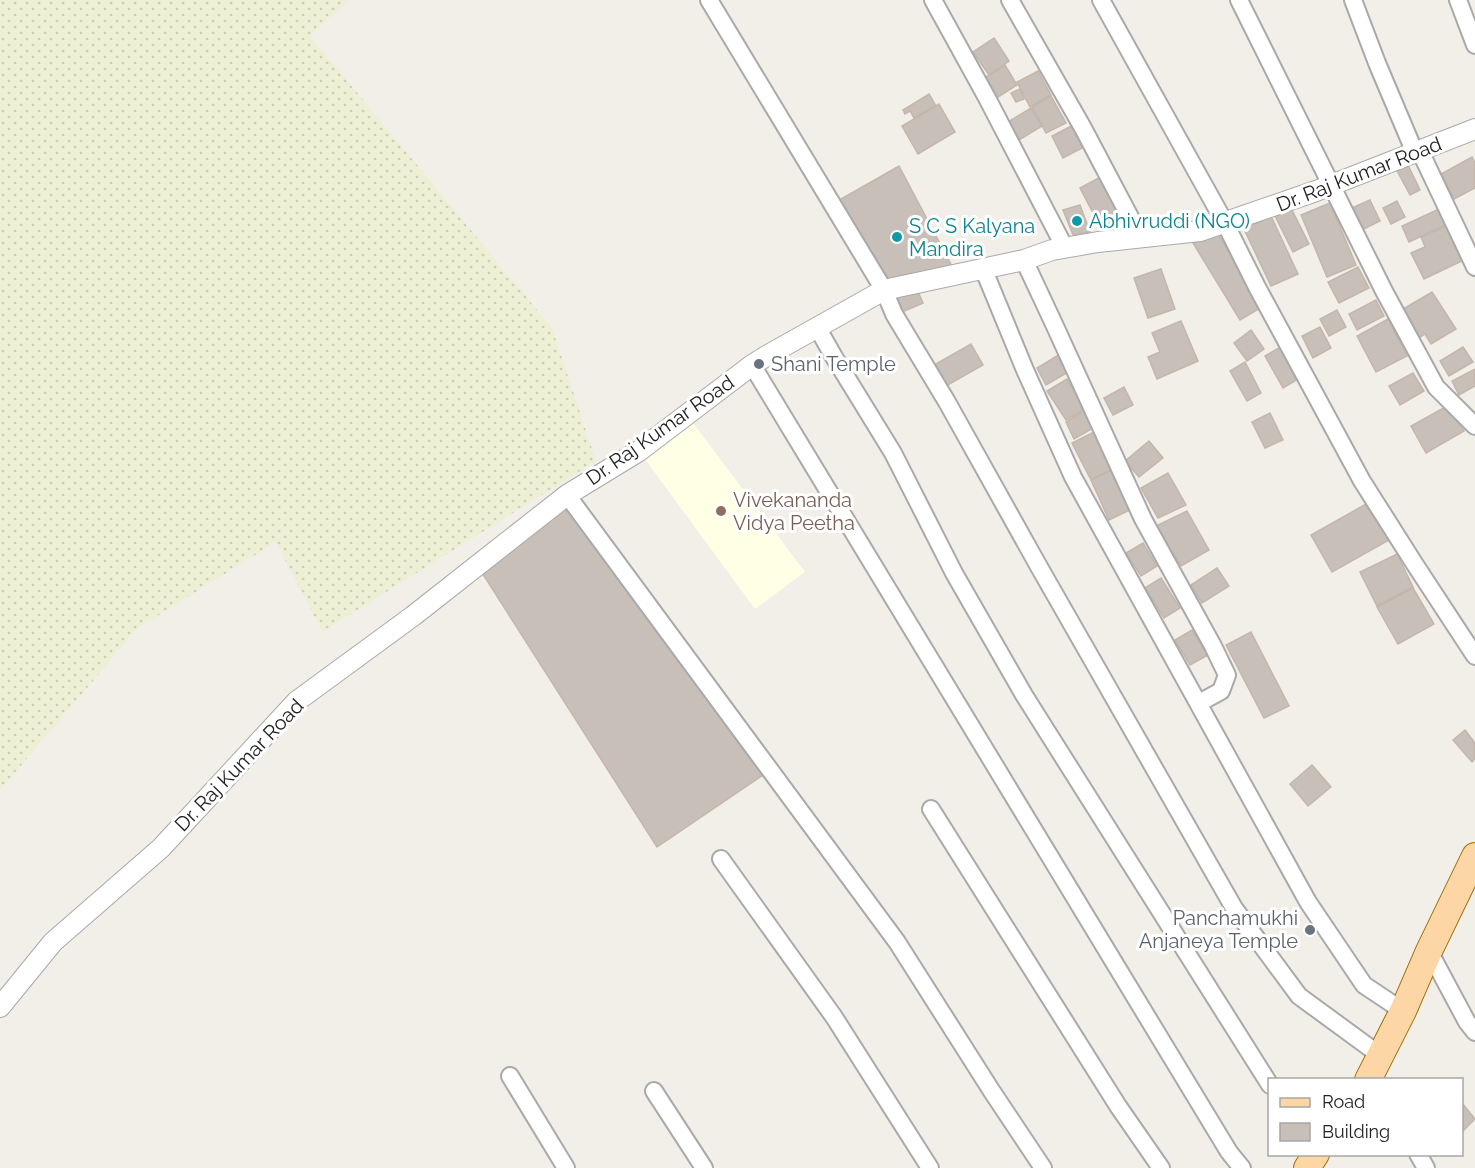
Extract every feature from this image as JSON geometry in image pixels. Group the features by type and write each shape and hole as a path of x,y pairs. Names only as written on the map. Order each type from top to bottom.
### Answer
{"main road":[{"path":"1370,1078 1403,1011 1429,951 1472,872"}],"street":[{"path":"709,0 884,290 894,314 947,402 1234,908 1299,996 1381,1056"},
{"path":"933,0 1065,248"},
{"path":"1010,0 1083,128 1141,238"},
{"path":"1101,0 1225,223 1362,481 1475,656"},
{"path":"1239,0 1384,291 1436,387 1475,426"},
{"path":"1353,0 1377,63 1475,267"},
{"path":"1458,0 1475,45"},
{"name":"Dr. Raj Kumar Road","path":"0,1007 53,942 161,848 297,701 413,616 567,495 639,451 752,365 884,290 1024,260 1052,250 1200,231 1331,186 1475,129"},
{"path":"1024,260 1143,519 1227,675 1221,691 1199,703"},
{"path":"982,268 1024,370 1073,477 1314,911 1364,985 1403,1011"},
{"path":"817,327 893,453 954,573 1024,695 1268,1083"},
{"path":"752,365 1228,1152 1242,1168"},
{"path":"567,495 897,942 990,1090 1043,1168"},
{"path":"931,810 1118,1106 1161,1168"},
{"path":"721,859 834,1017 930,1168"},
{"path":"1429,951 1467,1022 1475,1032"},
{"path":"510,1076 566,1168"},
{"path":"654,1091 704,1168"}],"shaded area":[{"path":"0,0 349,0 310,36 552,328 596,461 322,632 276,542 138,628 0,790"},
{"name":"Vivekananda Vidya Peetha","path":"687,415 805,572 755,609 639,451"}],"building":[{"path":"994,38 1009,61 989,75 973,52"},
{"path":"1005,65 1017,85 995,99 983,79"},
{"path":"1038,71 1051,95 1030,107 1017,82"},
{"path":"1020,89 1024,99 1016,102 1011,93"},
{"path":"929,94 936,106 914,118 910,111 905,114 903,110"},
{"path":"1051,96 1066,123 1046,133 1032,107"},
{"path":"939,104 955,132 918,154 902,126"},
{"path":"1031,108 1042,126 1014,143 1003,125"},
{"path":"1075,124 1086,146 1063,158 1052,136"},
{"path":"1472,157 1475,163 1475,188 1454,199 1441,174"},
{"path":"1405,159 1420,190 1410,195 1394,165"},
{"name":"S C S Kalyana Mandira","path":"899,166 955,272 886,284 834,203"},
{"path":"1104,175 1128,218 1103,232 1080,188"},
{"path":"1370,200 1380,221 1362,230 1352,208"},
{"path":"1397,201 1405,217 1391,224 1383,208"},
{"path":"1330,203 1356,265 1327,277 1301,215"},
{"path":"1289,204 1309,244 1293,252 1273,212"},
{"name":"Abhivruddi (NGO)","path":"1080,205 1090,232 1073,235 1063,210"},
{"path":"1439,209 1446,225 1409,242 1402,226"},
{"path":"1271,216 1298,274 1271,286 1244,229"},
{"path":"1446,226 1462,261 1424,279 1411,253 1425,247 1421,237"},
{"path":"1215,229 1262,307 1240,320 1193,243"},
{"path":"1358,267 1369,288 1339,303 1328,282"},
{"path":"1161,269 1175,309 1148,318 1134,278"},
{"path":"914,282 923,303 902,312 893,291"},
{"path":"1432,292 1456,329 1431,344 1425,334 1419,338 1403,309"},
{"path":"1376,300 1384,316 1357,330 1349,314"},
{"path":"1337,310 1346,327 1329,336 1320,319"},
{"path":"1388,319 1407,356 1376,372 1357,336"},
{"path":"1181,321 1198,361 1157,379 1148,357 1160,352 1152,333"},
{"path":"1320,327 1331,348 1313,358 1302,336"},
{"path":"1251,330 1264,349 1247,361 1234,343"},
{"path":"971,344 983,365 946,386 934,365"},
{"path":"1282,346 1300,378 1283,388 1265,356"},
{"path":"1463,347 1473,362 1449,376 1440,361"},
{"path":"1060,354 1070,371 1046,385 1037,368"},
{"path":"1245,362 1261,393 1247,401 1230,371"},
{"path":"1475,369 1475,386 1459,395 1452,381"},
{"path":"1413,373 1424,391 1400,405 1389,386"},
{"path":"1067,379 1085,409 1066,420 1047,391"},
{"path":"1124,387 1133,405 1113,415 1104,398"},
{"path":"1449,405 1464,431 1426,453 1411,426"},
{"path":"1085,410 1095,427 1074,439 1066,422"},
{"path":"1270,413 1283,440 1265,448 1252,422"},
{"path":"1094,432 1112,469 1091,480 1072,443"},
{"path":"1149,441 1163,458 1139,477 1125,461"},
{"path":"1112,470 1130,510 1109,520 1091,480"},
{"path":"1168,473 1186,505 1158,518 1141,488"},
{"path":"567,495 772,769 657,847 477,565"},
{"path":"1368,503 1389,540 1332,572 1311,535"},
{"path":"1187,511 1209,550 1181,566 1156,526"},
{"path":"1143,543 1157,566 1141,576 1126,553"},
{"path":"1397,554 1413,587 1377,606 1360,572"},
{"path":"1217,568 1229,586 1202,603 1191,585"},
{"path":"1161,578 1180,608 1164,618 1145,588"},
{"path":"1413,588 1434,624 1398,644 1377,607"},
{"path":"1192,630 1208,655 1190,665 1175,640"},
{"path":"1251,632 1289,706 1264,718 1226,645"},
{"path":"1465,730 1475,743 1475,759 1472,762 1453,740"},
{"path":"1312,765 1331,787 1308,806 1290,784"},
{"path":"1463,1104 1475,1119 1463,1131"}],"place":[{"name":"Abhivruddi (NGO)","path":"1077,221"},
{"name":"S C S Kalyana Mandira","path":"897,237"},
{"name":"Shani Temple","path":"759,364"},
{"name":"Vivekananda Vidya Peetha","path":"721,511"},
{"name":"Panchamukhi Anjaneya Temple","path":"1310,930"}]}
